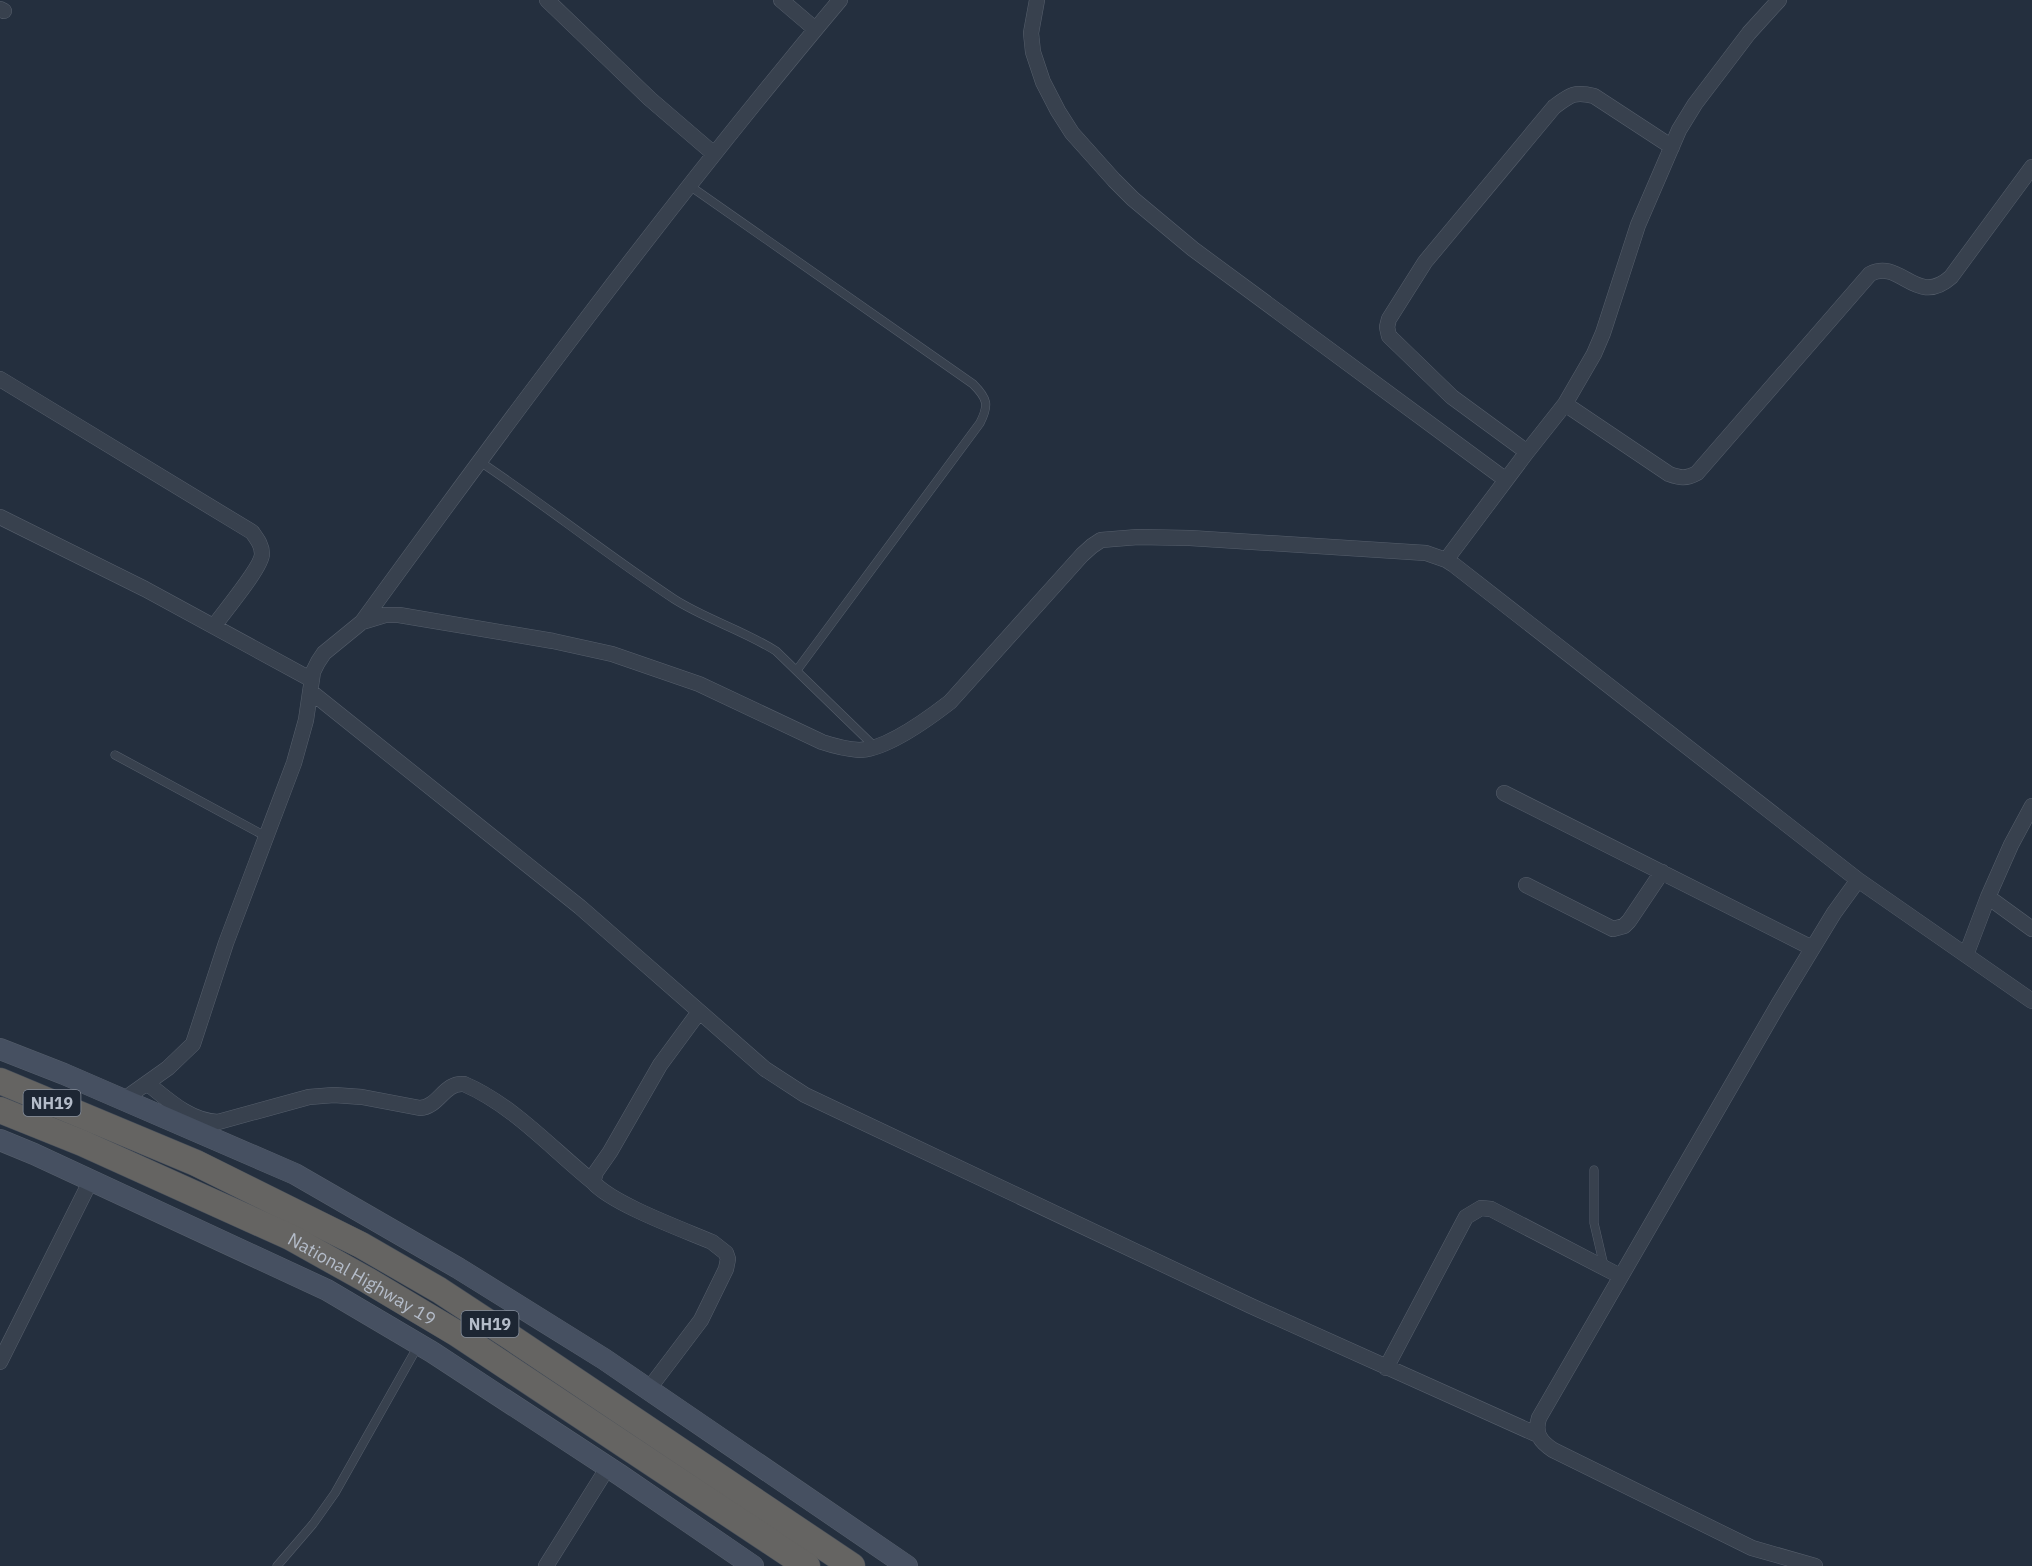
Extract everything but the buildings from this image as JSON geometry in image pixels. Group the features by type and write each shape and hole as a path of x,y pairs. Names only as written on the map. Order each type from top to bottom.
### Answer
{"highway":[{"name":"NH19","path":"0,1081 196,1163 361,1245 439,1290 852,1566"},
{"name":"National Highway 19","path":"0,1110 82,1143 290,1237 367,1280 456,1333 807,1566"}],"main road":[{"path":"0,1049 314,1184 458,1268 604,1359 907,1566"},
{"path":"0,1140 327,1290 418,1344 608,1467 753,1566"}],"street":[{"path":"547,0 650,99 714,154"},
{"path":"781,0 815,29"},
{"path":"123,1100 168,1068 193,1044 226,943 300,744 313,672 324,653 362,622 479,461 714,154 840,0"},
{"path":"1037,0 1031,33 1033,51 1043,82 1072,133 1114,180 1133,199 1193,249 1506,480"},
{"path":"1446,560 1565,404 1594,354 1603,333 1638,225 1672,147 1695,104 1749,33 1779,0"},
{"path":"1527,452 1452,397 1432,379 1389,336 1387,327 1389,319 1425,262 1554,107 1570,94 1581,92 1594,96 1672,147"},
{"path":"1565,404 1669,474 1680,478 1689,477 1704,467 1870,273 1886,270 1925,288 1934,288 1944,284 2032,168"},
{"path":"0,379 252,532 260,544 262,556 256,569 214,626"},
{"path":"0,517 214,626 311,685 580,907 765,1069 805,1095 1386,1368 1538,1435"},
{"path":"362,622 375,617 399,615 612,654 699,684 822,742 861,750 875,747 934,714 950,702 1082,555 1101,540 1138,537 1190,538 1426,553 1446,560 1858,880 2032,1001"},
{"path":"1504,793 1812,948"},
{"path":"1966,955 2011,845 2032,806"},
{"path":"1526,885 1613,929 1624,926 1629,921 1662,872"},
{"path":"1815,1566 1752,1548 1553,1450 1543,1443 1536,1428 1539,1418 1620,1276 1812,948 1858,880"},
{"path":"1988,897 2032,929"},
{"path":"593,1182 596,1172 660,1065 699,1012"},
{"path":"147,1083 195,1117 218,1122 291,1100 317,1096 348,1095 428,1108 450,1087 457,1084 464,1084 502,1106 601,1190 633,1208 712,1242 726,1253 728,1259 726,1269 701,1320 648,1390"},
{"path":"0,1362 91,1180"},
{"path":"1386,1368 1457,1233 1466,1217 1473,1211 1481,1208 1491,1209 1620,1276"},
{"path":"546,1566 608,1467"}],"lane":[{"path":"690,186 974,384 983,394 987,410 980,423 796,670"},
{"path":"479,461 676,600 758,639 776,651 875,747"},
{"path":"115,755 265,836"},
{"path":"1594,1170 1594,1223 1605,1268"},
{"path":"277,1566 313,1524 336,1492 418,1344"}]}
